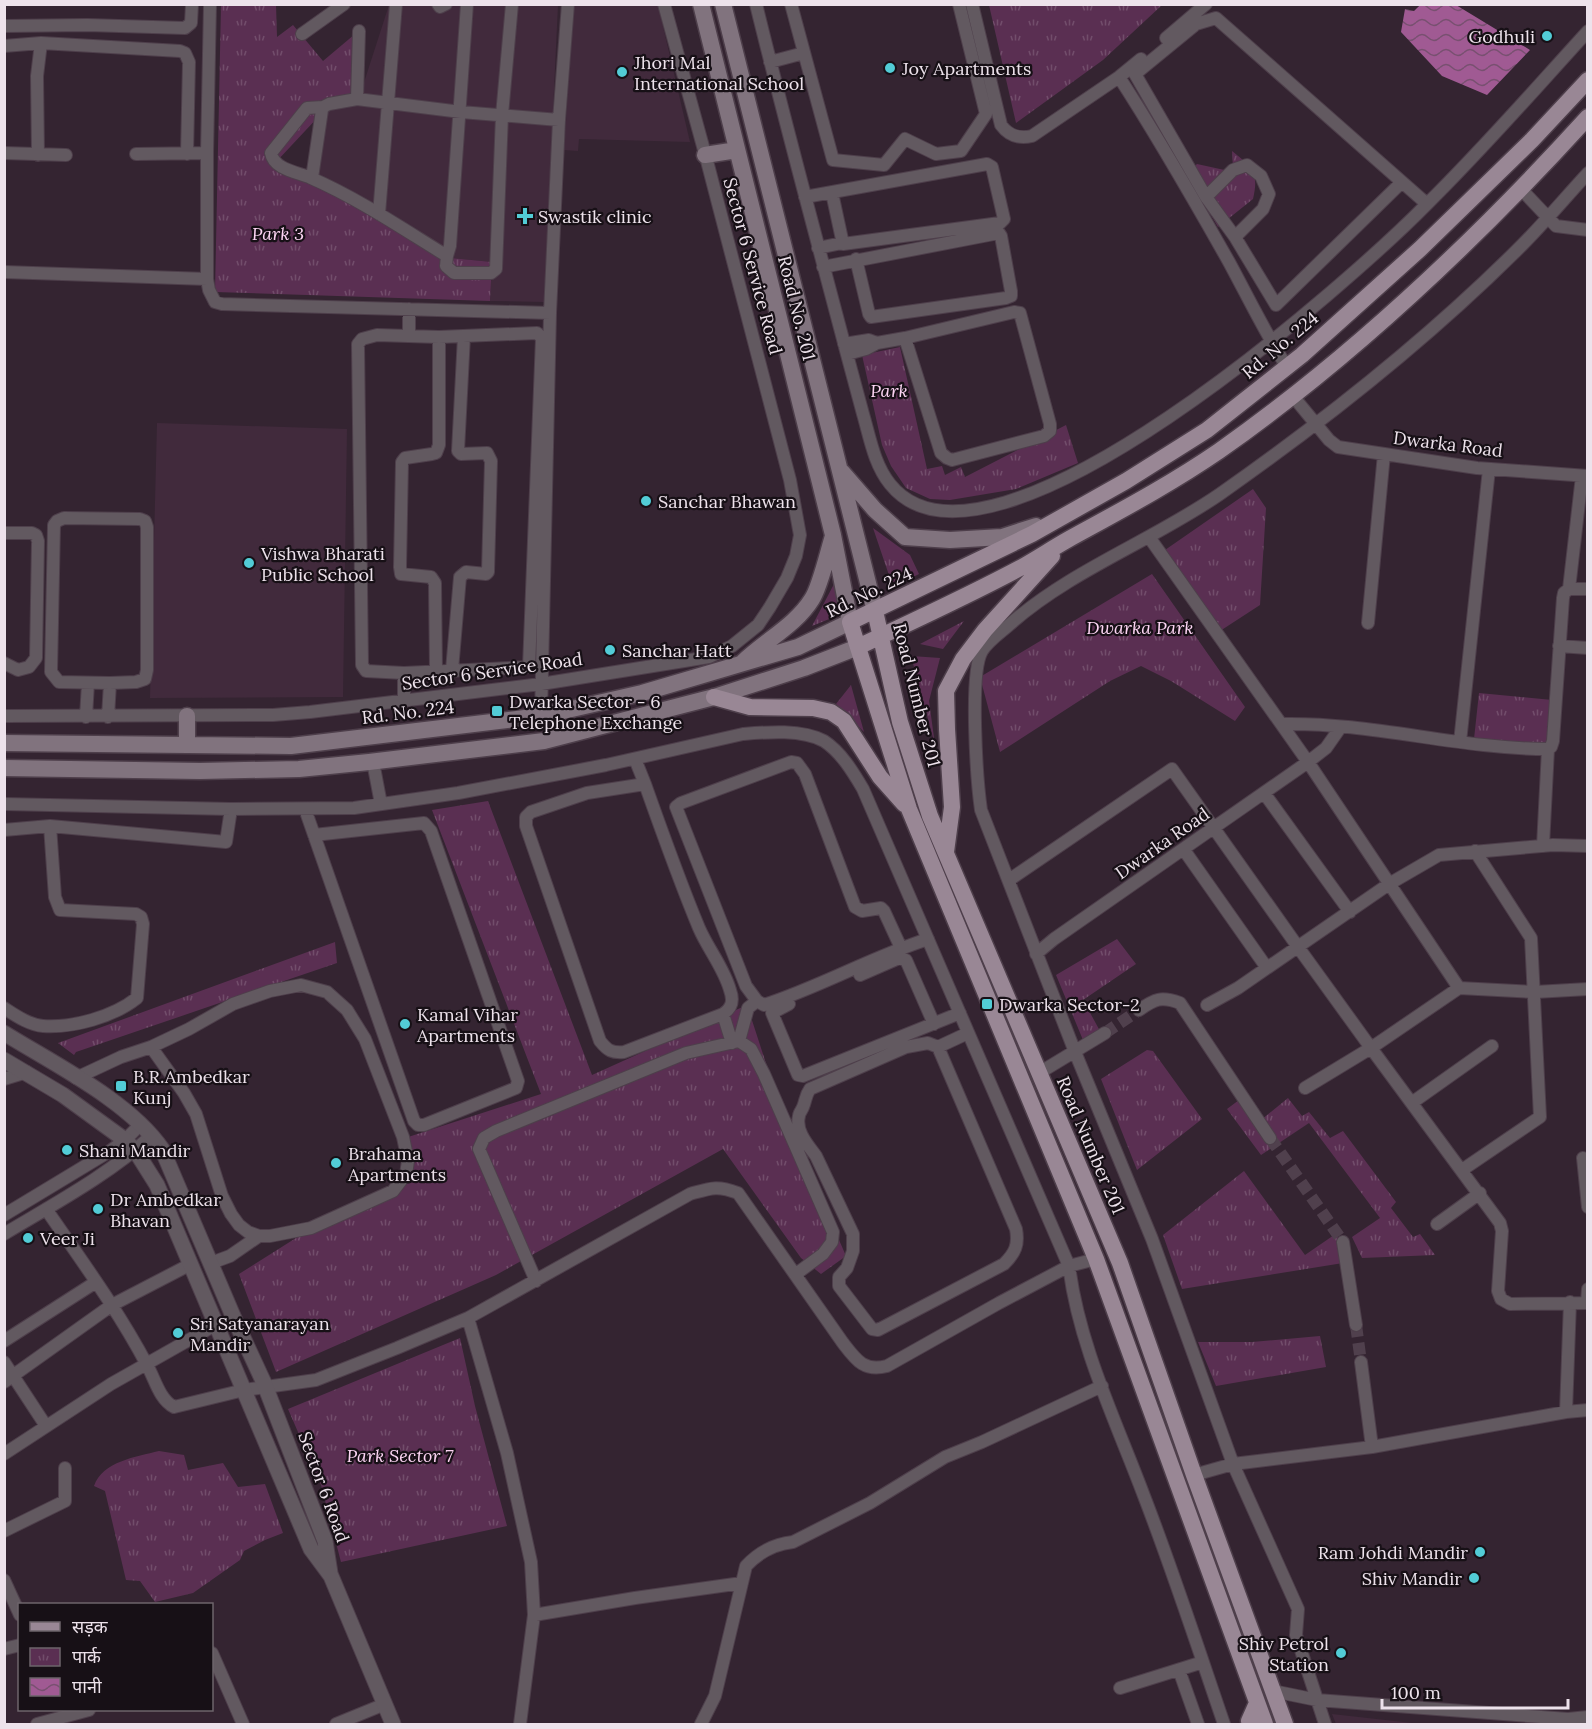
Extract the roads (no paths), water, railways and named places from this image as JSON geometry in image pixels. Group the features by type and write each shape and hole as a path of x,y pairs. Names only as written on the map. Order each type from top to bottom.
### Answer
{"main road":[{"name":"Road No. 201","path":"701,4 833,535 850,622"},
{"name":"Road No. 201","path":"723,4 875,611"},
{"name":"Rd. No. 224","path":"4,743 291,746 541,716 642,693 798,647 1032,534 1126,481 1207,430 1287,367 1420,249 1532,140 1587,80"},
{"path":"4,768 211,771 299,769 544,741 714,697 804,669 858,647 1023,567 1141,500 1218,451 1315,378 1440,269 1587,117"},
{"path":"705,155 737,150"},
{"path":"840,469 875,510 904,537 950,540 1002,537 1055,520"},
{"path":"740,664 760,645 795,620 814,597 833,535"},
{"path":"946,854 952,807 946,692 963,659 985,630 1067,540"},
{"name":"Road Number 201","path":"875,611 900,722 930,816 1120,1263 1285,1725"},
{"path":"850,622 909,809 1096,1259 1265,1725"},
{"path":"714,697 750,707 813,708 831,712 844,721 880,777 909,809"},
{"path":"187,716 187,745"},
{"path":"1274,1693 1297,1725"},
{"path":"1250,1725 1249,1721 1257,1703"}],"street":[{"path":"4,26 87,25 185,28 191,23 192,4"},
{"path":"210,4 207,279 211,297 215,302 550,313"},
{"path":"302,34 344,4"},
{"path":"379,214 396,4"},
{"path":"438,4 441,7 446,4"},
{"path":"467,4 461,112 450,246 446,266 454,273 491,273 496,269 502,115 512,4"},
{"path":"541,716 550,313 559,120 568,4"},
{"name":"Sector 6 Service Road","path":"4,716 282,714 404,701 541,684 709,657 732,646 758,625 776,598 796,556 800,535 790,480 664,4"},
{"path":"756,4 818,248 873,450 891,486 903,497 919,506 953,511 1025,496 1072,476 1151,430 1271,341 1326,296 1427,204 1587,31"},
{"path":"791,4 833,160 884,165 905,139 936,154 961,151 986,114 960,9 973,8 1001,125 1014,136 1022,138 1032,136 1119,77 1206,4"},
{"path":"1402,182 1276,305 1236,237 1206,197 1135,74 1197,24 1216,18 1427,204"},
{"path":"357,99 359,31"},
{"path":"4,46 41,43 186,53 189,62 187,153"},
{"path":"38,155 37,76 41,43"},
{"path":"770,62 804,53"},
{"path":"1119,77 1229,262 1287,367"},
{"path":"447,256 379,214 312,178 277,165 272,160 271,153 307,108 323,107 357,99 461,112 559,120"},
{"path":"312,178 323,107"},
{"path":"4,153 66,155"},
{"path":"136,154 207,153"},
{"path":"805,197 990,164 992,166 1004,219 1000,223 818,248"},
{"path":"1206,197 1233,170 1247,165 1261,176 1269,194 1263,209 1236,237"},
{"path":"1325,1725 1296,1635 1298,1609 1233,1464 1152,1239 1075,1052 981,810 978,789 975,675 982,652 991,641 1039,600 1218,495 1316,424 1385,370 1516,250 1587,174"},
{"path":"1520,188 1556,226 1587,230"},
{"path":"832,193 842,243"},
{"path":"823,267 856,259 999,233 1011,296 871,317 856,259"},
{"path":"4,272 207,279"},
{"path":"409,309 409,336"},
{"path":"495,311 495,335"},
{"path":"846,349 869,339 877,342 905,338 1014,312 1020,314 1050,431 1044,436 952,460 947,458 941,453 905,338"},
{"path":"537,333 542,338 530,665 526,668 404,673 369,673 363,670 358,344 362,339 377,335 409,336 537,333"},
{"path":"452,670 460,577 462,573 486,574 488,572 491,461 487,453 460,454 458,451 464,336"},
{"path":"436,671 435,583 431,578 401,574 400,567 402,462 405,458 436,453 439,445 439,337"},
{"name":"Dwarka Road","path":"1292,395 1332,444 1338,447 1489,468 1585,476"},
{"path":"1368,623 1384,454"},
{"path":"1460,742 1489,468"},
{"path":"1543,846 1548,749 1553,741 1563,598 1569,589 1585,476"},
{"path":"64,518 140,519 145,521 147,527 147,670 145,679 136,682 110,683 59,682 51,672 54,525 64,518"},
{"path":"4,533 32,533 36,535 38,541 36,658 29,667 18,670 4,663"},
{"path":"1149,537 1282,724 1459,988"},
{"path":"1569,589 1587,589"},
{"path":"1559,646 1587,648"},
{"path":"489,670 491,690"},
{"path":"404,673 404,701"},
{"path":"86,717 88,683"},
{"path":"108,717 110,683"},
{"path":"1282,724 1548,749"},
{"name":"Dwarka Road","path":"1036,954 1054,939 1308,762 1326,748 1340,728"},
{"path":"4,804 231,809 354,808 458,793 635,759 743,734 763,732 801,735 823,741 849,766 863,789 1069,1266 1078,1317 1148,1505 1224,1725"},
{"path":"635,759 645,784 700,930 730,989 732,1002 730,1009 723,1014 624,1052 614,1053 607,1051 600,1041 526,826 526,817 531,812 587,793 645,784"},
{"path":"373,762 381,804"},
{"path":"901,948 885,911 878,908 862,911 855,907 805,774 796,763 791,762 681,803 676,807 746,986 757,1001 764,1005 812,988 901,948 927,939"},
{"path":"1009,880 1173,769 1298,947 1500,1223 1502,1231 1498,1291 1501,1299 1510,1304 1587,1302 1587,1288"},
{"path":"1264,793 1350,912"},
{"path":"4,830 50,826 226,842 231,809"},
{"path":"305,809 314,835 414,1121 418,1125 424,1125 516,1088 518,1081 431,831 424,823 314,835"},
{"path":"4,1008 18,1017 41,1026 71,1024 100,1017 137,998 143,924 141,917 136,914 60,910 55,897 50,826"},
{"path":"1208,1005 1267,968 1389,884 1439,855 1543,846 1587,846"},
{"path":"1184,850 1267,968"},
{"path":"1462,1170 1540,1117 1535,992 1530,934 1475,851"},
{"path":"934,1023 911,968 906,960 899,958 772,1013 798,1075 803,1076 960,1013"},
{"path":"76,1078 121,1057 151,1047 233,1005 270,991 301,985 327,992 347,1010 365,1039 403,1137 408,1161 406,1174 393,1191 311,1228 270,1236 259,1236 248,1232 231,1214 222,1196 196,1114 151,1047"},
{"path":"1305,1088 1371,1048 1459,988 1535,992 1587,989"},
{"path":"1139,1010 1151,1002 1166,998 1180,1003 1270,1138"},
{"path":"735,1042 748,1008 757,1001"},
{"path":"723,1014 735,1042"},
{"name":"Sector 6 Road","path":"4,1033 120,1107 152,1135 171,1168 266,1389 325,1541 331,1576"},
{"path":"938,1047 968,1033"},
{"path":"1039,1073 1105,1033"},
{"path":"536,1281 479,1149 484,1138 686,1053 735,1042 751,1049 764,1074 833,1232 832,1242 823,1254 796,1274"},
{"path":"928,1043 938,1047 1016,1229 1017,1248 1004,1264 878,1330 872,1329 839,1286 838,1277 847,1268 853,1251 853,1234 816,1156 798,1126 799,1114 810,1089 906,1047 928,1043"},
{"path":"1413,1102 1492,1046"},
{"name":"Sector 6 Road","path":"4,1060 63,1095 130,1145 157,1185 311,1549 331,1576"},
{"path":"4,1079 27,1072"},
{"path":"4,1234 46,1209 130,1145 141,1124"},
{"path":"4,1215 152,1135"},
{"path":"1583,1158 1587,1207"},
{"path":"46,1209 112,1305 163,1397 168,1404 174,1407 244,1390 266,1389 316,1380 468,1318 690,1194 713,1187 738,1193 855,1358 867,1367 887,1366 1069,1266 1096,1259"},
{"path":"1437,1224 1479,1193"},
{"path":"833,1232 849,1226"},
{"path":"211,1263 230,1256 259,1236"},
{"path":"1343,1242 1356,1325"},
{"path":"9,1378 112,1305 190,1264"},
{"path":"4,1341 96,1282"},
{"path":"1566,1412 1570,1302"},
{"path":"468,1318 507,1453 529,1545 534,1615 520,1725"},
{"path":"4,1454 111,1384 217,1324"},
{"path":"4,1362 9,1378 46,1426"},
{"path":"1361,1362 1372,1448"},
{"path":"701,1725 715,1696 746,1566 757,1555 784,1543 794,1542 852,1513 945,1457 1102,1386"},
{"path":"1194,1475 1233,1464 1372,1448 1587,1410"},
{"path":"4,1531 65,1501 65,1468"},
{"path":"331,1576 393,1725"},
{"path":"4,1580 18,1611"},
{"path":"534,1615 742,1583"},
{"path":"213,1655 243,1725"},
{"path":"1120,1688 1203,1662"},
{"path":"1179,1671 1198,1725"},
{"path":"1274,1693 1317,1700 1568,1719 1587,1716"},
{"path":"336,1725 385,1704"},
{"path":"36,1725 85,1711"}],"water":[{"path":"1420,5 1456,5 1530,50 1487,95 1442,76 1401,32 1405,9 1414,11"}],"tunnel":[{"path":"1105,1033 1139,1010"},
{"path":"1270,1138 1343,1242"},
{"path":"1356,1325 1361,1362"}],"place":[{"name":"Godhuli","path":"1547,36"},
{"name":"Joy Apartments","path":"890,68"},
{"name":"Jhori Mal International School","path":"622,72"},
{"name":"Swastik clinic","path":"525,216"},
{"name":"Sanchar Bhawan","path":"646,501"},
{"name":"Vishwa Bharati Public School","path":"249,563"},
{"name":"Sanchar Hatt","path":"610,650"},
{"name":"Dwarka Sector - 6 Telephone Exchange","path":"497,711"},
{"name":"Dwarka Sector-2","path":"987,1004"},
{"name":"Kamal Vihar Apartments","path":"405,1024"},
{"name":"B.R.Ambedkar Kunj","path":"121,1086"},
{"name":"Shani Mandir","path":"67,1150"},
{"name":"Brahama Apartments","path":"336,1163"},
{"name":"Dr Ambedkar Bhavan","path":"98,1209"},
{"name":"Veer Ji","path":"28,1238"},
{"name":"Sri Satyanarayan Mandir","path":"178,1333"},
{"name":"Ram Johdi Mandir","path":"1480,1552"},
{"name":"Shiv Mandir","path":"1474,1578"},
{"name":"Shiv Petrol Station","path":"1341,1653"}],"park label":[{"name":"Park 3","path":"278,233"},
{"name":"Park","path":"889,390"},
{"name":"Dwarka Park","path":"1140,627"},
{"name":"Park Sector 7","path":"400,1455"}]}
